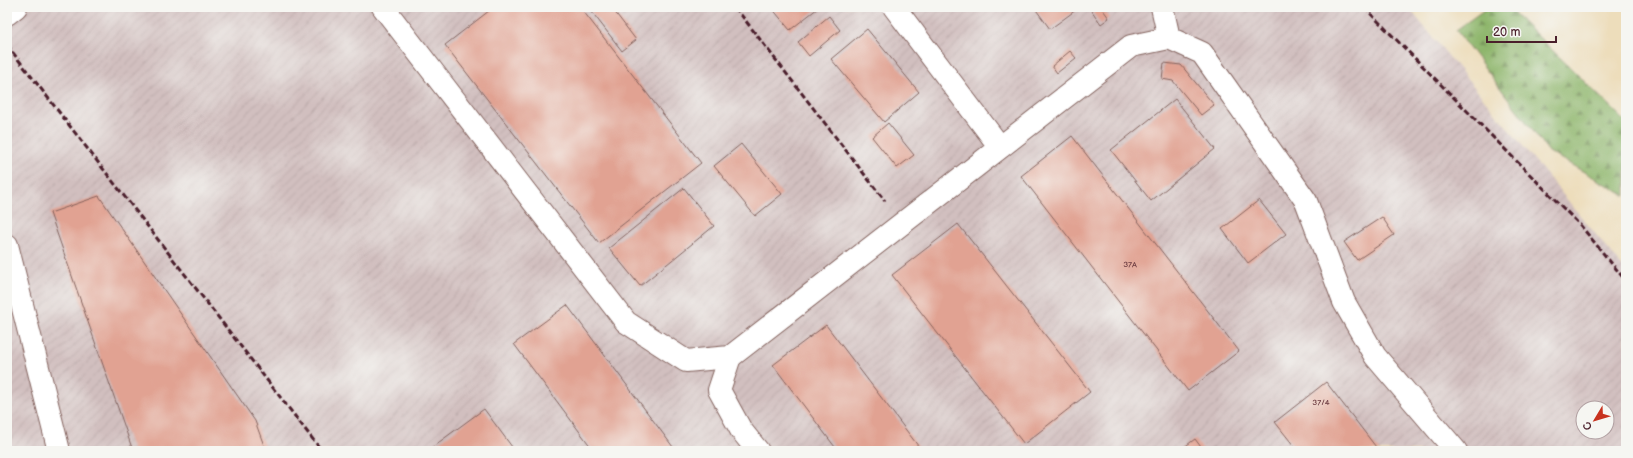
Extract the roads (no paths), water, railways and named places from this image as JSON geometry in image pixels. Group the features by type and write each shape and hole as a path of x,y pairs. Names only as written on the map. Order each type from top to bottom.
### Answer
{"lane":[{"path":"7,14 16,7"},
{"path":"383,7 626,322 686,361 730,358"},
{"path":"894,7 1000,147"},
{"path":"1162,7 1169,38"},
{"path":"758,451 741,430 719,390 730,358 1131,46 1169,38 1202,53 1306,201 1344,302 1376,356 1456,451"},
{"path":"7,245 59,451"}],"railway":[{"path":"735,7 885,201"},
{"path":"1364,7 1581,226 1626,281"},
{"path":"7,45 322,451"}]}
